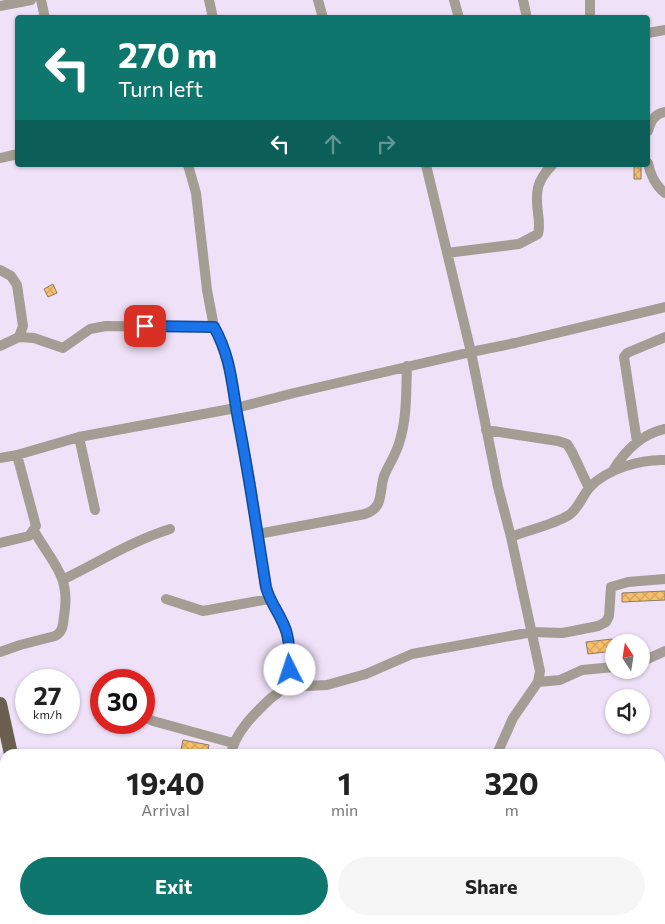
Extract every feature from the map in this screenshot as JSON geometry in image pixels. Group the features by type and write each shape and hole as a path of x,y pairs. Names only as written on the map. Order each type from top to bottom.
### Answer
{"main road":[{"path":"0,704 10,749"}],"street":[{"path":"0,6 30,0"},
{"path":"41,0 44,15"},
{"path":"209,0 212,15"},
{"path":"318,0 322,15"},
{"path":"454,0 458,15"},
{"path":"523,0 526,15"},
{"path":"590,0 590,15"},
{"path":"650,33 665,30"},
{"path":"650,125 658,114 665,112"},
{"path":"0,158 15,155"},
{"path":"155,722 232,749 253,716 287,682 290,670 287,634 279,615 269,599 266,587 251,484 229,364 222,342 214,327 207,290 196,193 189,167"},
{"path":"426,167 471,352 486,430 540,671 538,682 513,718 500,749"},
{"path":"447,253 518,244 538,234 540,229 536,203 537,188 540,178 550,167"},
{"path":"649,167 650,173 665,193"},
{"path":"0,270 11,276 16,285 24,326 19,337"},
{"path":"0,458 80,437 236,408 407,366 515,343 665,307"},
{"path":"0,346 19,337 34,338 63,348 90,329 106,326 214,327"},
{"path":"637,442 624,358 627,353 665,337"},
{"path":"258,534 365,514 378,506 385,475 400,443 403,428 407,366"},
{"path":"612,472 625,452 637,442 650,434 665,429"},
{"path":"486,430 558,441 566,444 590,488"},
{"path":"80,437 95,510"},
{"path":"0,543 29,536 36,526 16,455"},
{"path":"511,537 569,514 577,507 590,488 612,472 630,465 654,460 665,460"},
{"path":"64,579 122,548 170,529"},
{"path":"0,652 60,633 63,628 67,602 64,579 34,531"},
{"path":"287,682 307,686 327,685 366,674 412,654 532,632 562,633 598,626 606,622 609,616 611,587 628,582 665,579"},
{"path":"166,599 203,611 269,599"},
{"path":"650,658 665,651"},
{"path":"538,682 560,680 582,670 605,668"}],"building":[{"path":"634,167 641,167 641,179 634,179"},
{"path":"53,284 57,293 48,297 44,289"},
{"path":"665,591 665,600 622,602 622,593"},
{"path":"605,640 605,652 588,654 586,642"},
{"path":"183,740 209,745 208,749 181,749"}],"route":[{"path":"145,326 214,327 222,342 229,364 251,484 266,587 269,599 279,615 287,634 290,670"}]}
